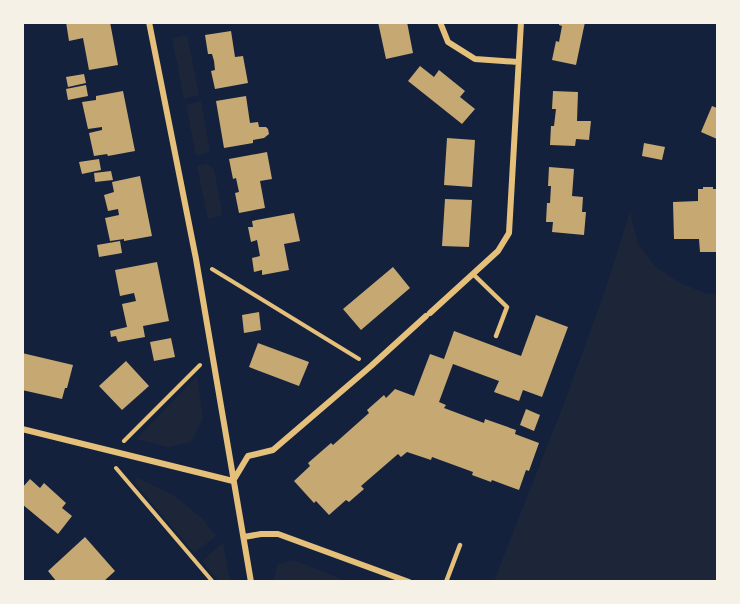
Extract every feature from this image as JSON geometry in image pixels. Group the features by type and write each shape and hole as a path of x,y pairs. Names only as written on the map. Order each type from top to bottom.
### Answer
{"street":[{"path":"149,22 195,259 251,582"},
{"path":"440,22 448,42 475,59 518,62"},
{"path":"233,481 248,456 273,450 371,366 498,251 509,233 521,22"},
{"path":"22,429 233,481"},
{"path":"244,537 278,534 409,582"}],"lane":[{"path":"474,274 507,307 496,336"},
{"path":"446,582 460,545"}],"path":[{"path":"195,259 371,366"},
{"path":"113,452 212,354"},
{"path":"99,448 213,582"}],"shaded area":[{"path":"187,35 199,95 184,99 172,38"},
{"path":"201,101 210,152 196,156 186,105"},
{"path":"208,164 214,169 222,212 220,216 208,219 197,166"},
{"path":"630,212 638,244 656,267 680,283 705,293 717,294 717,581 494,581 563,406 603,297"},
{"path":"197,376 203,418 191,442 168,447 136,439"},
{"path":"138,478 173,495 203,519 216,536 194,553 134,482"},
{"path":"223,543 230,581 219,581 202,561"},
{"path":"294,560 346,581 274,581 277,564"}],"building":[{"path":"66,22 110,22 118,65 89,70 83,38 69,41"},
{"path":"378,22 407,22 413,53 386,59"},
{"path":"559,22 585,22 576,65 552,60 562,26"},
{"path":"231,31 235,57 243,56 248,83 215,89 211,71 215,70 214,61 212,54 208,54 205,35"},
{"path":"420,66 434,77 439,70 465,91 460,97 475,109 462,124 408,81"},
{"path":"84,74 86,83 68,87 66,77"},
{"path":"86,85 88,96 68,100 66,89"},
{"path":"123,91 135,151 94,156 89,133 102,130 102,127 88,129 82,102 96,100 96,96"},
{"path":"553,91 578,92 577,121 591,121 589,140 576,139 575,146 550,145 551,126 554,126 556,109 552,109"},
{"path":"246,96 250,123 258,122 259,127 268,129 269,134 264,138 253,140 253,143 224,148 216,101"},
{"path":"712,106 717,108 717,139 701,132"},
{"path":"447,138 475,140 472,187 444,185"},
{"path":"644,143 665,147 662,160 642,156"},
{"path":"267,152 272,179 260,181 265,208 239,213 235,193 239,192 236,178 233,179 229,159"},
{"path":"99,159 101,170 82,174 79,162"},
{"path":"549,167 574,169 572,196 583,197 582,212 586,212 584,235 552,232 553,222 546,222 551,186 548,186"},
{"path":"111,171 113,180 95,182 94,173"},
{"path":"140,176 152,236 110,241 105,218 119,215 118,209 108,211 104,195 114,192 112,182"},
{"path":"703,187 717,189 717,252 700,252 699,239 674,239 673,202 698,201 698,189 703,189"},
{"path":"445,199 472,200 469,247 442,246"},
{"path":"294,213 300,241 284,244 289,270 262,275 262,270 254,272 252,258 260,256 257,240 251,242 248,227 253,227 252,221"},
{"path":"120,241 122,253 99,257 97,245"},
{"path":"157,262 169,321 143,326 145,337 118,342 116,336 111,337 110,331 127,327 122,304 136,301 134,293 120,296 115,270"},
{"path":"393,267 410,288 361,330 343,309"},
{"path":"259,312 261,330 244,333 242,315"},
{"path":"536,315 568,327 542,397 523,390 519,401 494,392 499,381 453,364 439,402 446,405 444,408 484,423 485,419 516,430 515,434 539,443 519,490 472,475 473,472 432,457 431,460 407,452 401,457 398,454 361,486 364,489 349,502 346,500 329,515 316,501 314,503 294,481 310,466 308,463 331,443 333,445 369,413 367,410 384,395 386,398 395,389 414,396 430,354 444,359 454,331 521,356"},
{"path":"171,338 175,357 154,361 150,342"},
{"path":"258,343 309,362 299,386 249,367"},
{"path":"22,353 73,365 62,399 22,390"},
{"path":"126,361 149,386 122,410 99,386"},
{"path":"526,409 540,415 534,431 520,425"},
{"path":"30,479 40,488 44,483 66,503 62,508 72,516 58,534 22,504 22,488"},
{"path":"85,537 115,571 103,582 57,582 48,571"}]}
